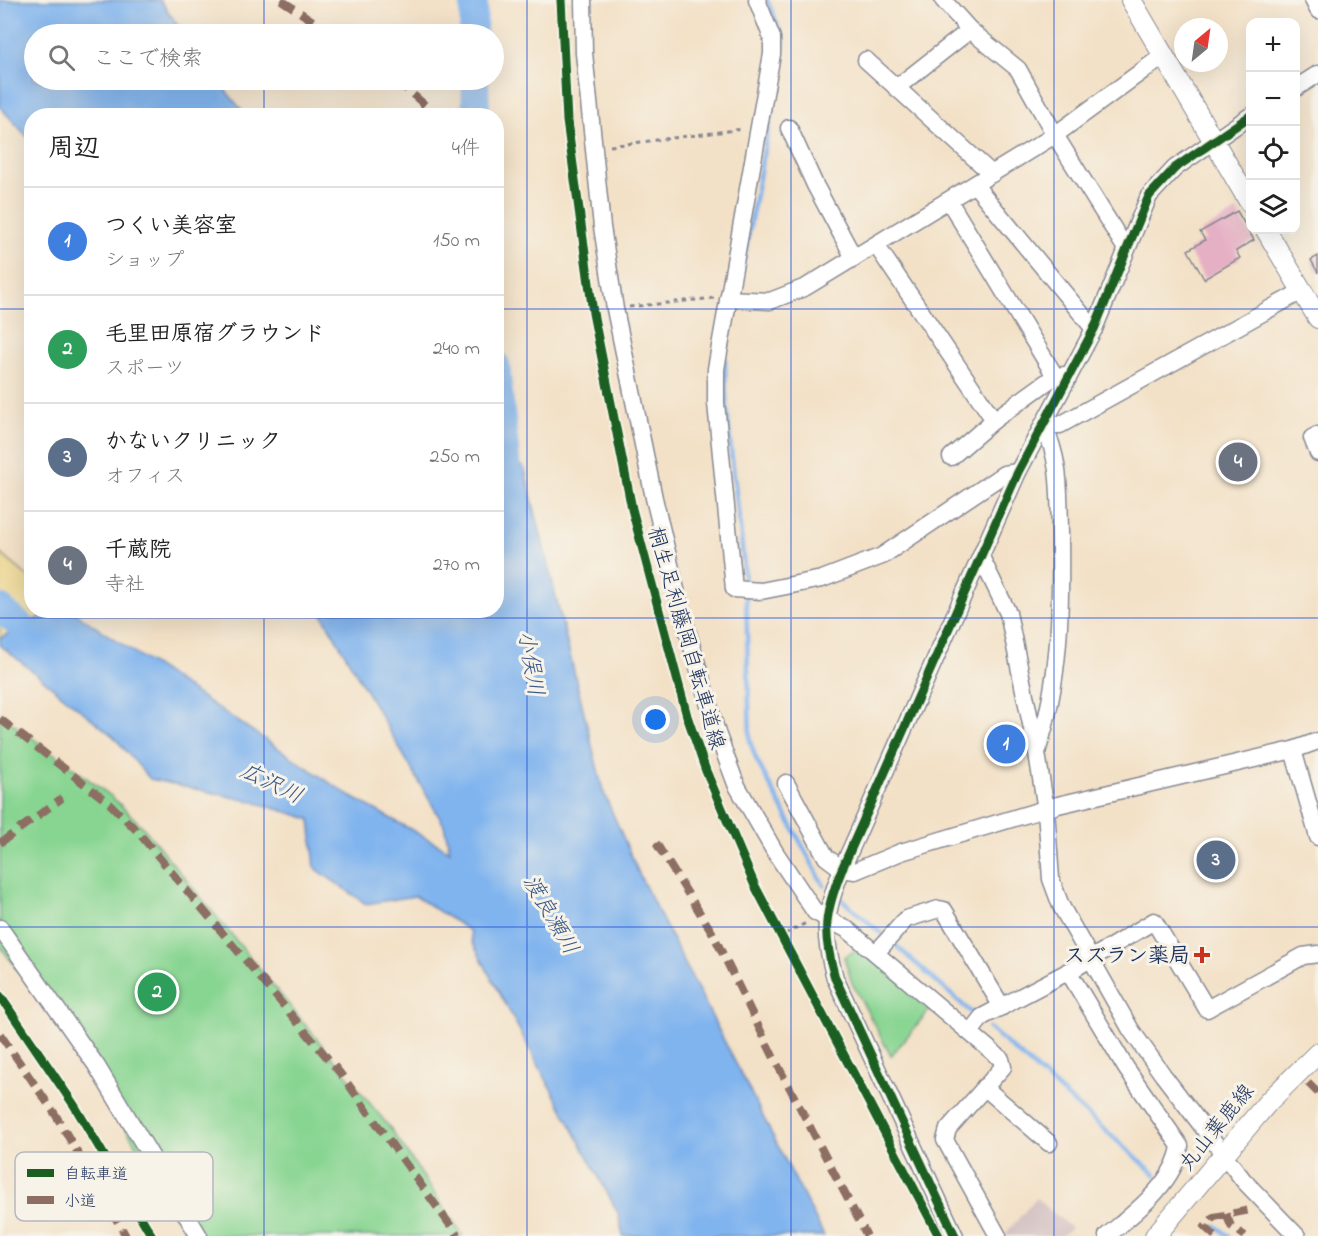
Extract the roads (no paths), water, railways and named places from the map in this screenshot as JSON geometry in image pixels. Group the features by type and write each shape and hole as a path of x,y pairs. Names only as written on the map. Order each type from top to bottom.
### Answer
{"main road":[{"path":"1131,0 1246,195"},
{"path":"1268,234 1318,318"},
{"name":"丸山葉鹿線","path":"1155,1236 1276,1093 1318,1053"}],"street":[{"path":"583,0 584,53 602,227 615,309 654,498 679,602 717,733 736,783 775,852 815,912 835,978 956,1236"},
{"path":"757,0 772,38 772,54 735,300 716,369 716,403 734,589 761,591 822,579 882,556 1004,474 1018,472"},
{"path":"944,0 970,30 1018,69 1055,135 1126,249"},
{"path":"1313,0 1318,10"},
{"path":"896,88 970,30"},
{"path":"735,300 770,301 797,290 854,258 1055,135 1164,56"},
{"path":"866,60 992,174"},
{"path":"1300,85 1318,74"},
{"path":"818,920 1018,472 1043,425 1063,375 1094,329 1149,196 1161,181 1203,151 1213,140 1246,119"},
{"path":"789,128 815,185 854,258"},
{"path":"975,185 1094,329"},
{"path":"949,201 1063,375"},
{"path":"876,245 994,420"},
{"path":"1043,425 1060,425 1302,291"},
{"path":"951,457 994,420 1063,375"},
{"path":"1037,753 1048,720 1061,638 1058,489 1055,457 1043,425"},
{"path":"1318,435 1312,438 1318,453"},
{"path":"981,557 1008,613 1037,753 1046,810 1051,879 1061,906 1131,1030 1224,1156 1297,1236"},
{"path":"786,783 826,857 842,869 855,871 940,840 1046,810 1293,750 1318,741"},
{"path":"1293,750 1318,837"},
{"path":"876,953 906,919 939,909 944,910 1002,1006"},
{"path":"818,920 848,930 971,1031 1004,1063 1003,1067 948,1129 945,1140 998,1236"},
{"path":"971,1031 982,1017 1091,959 1154,921 1207,1009 1303,956 1318,954"},
{"path":"0,928 96,1065 148,1152"},
{"path":"1068,971 1126,1068 1180,1146 1178,1161 1172,1171 1107,1236"},
{"path":"984,1087 1049,1143"},
{"path":"190,1221 199,1236"}],"water":[{"path":"0,0 160,0 177,24 24,24 24,90 225,90 240,108 24,108 24,133 0,107"},
{"name":"渡良瀬川","path":"504,442 525,470 603,791 640,876 824,1236 623,1236 618,1213 472,942 470,931 415,896 366,904 315,868 310,819 254,802 150,779 114,737 0,645 0,638 38,618 83,618 350,796 450,851 444,825 324,618 504,618"}],"waterway":[{"name":"小俣川","path":"473,24 474,0"},
{"path":"737,296 784,41 767,0"},
{"name":"小俣川","path":"475,90 476,108"},
{"path":"725,360 730,444 745,583"},
{"name":"小俣川","path":"504,442 508,480"},
{"path":"746,596 750,742 757,761 824,886"},
{"name":"広沢川","path":"0,608 51,652"},
{"path":"840,898 882,934"},
{"path":"893,943 972,1013"},
{"path":"989,1028 1156,1175"},
{"path":"1216,1226 1229,1236"}],"place":[{"name":"千蔵院","path":"1238,462"},
{"name":"つくい美容室","path":"1006,744"},
{"name":"かないクリニック","path":"1216,860"},
{"name":"スズラン薬局","path":"1202,955"},
{"name":"毛里田原宿グラウンド","path":"157,992"}]}
